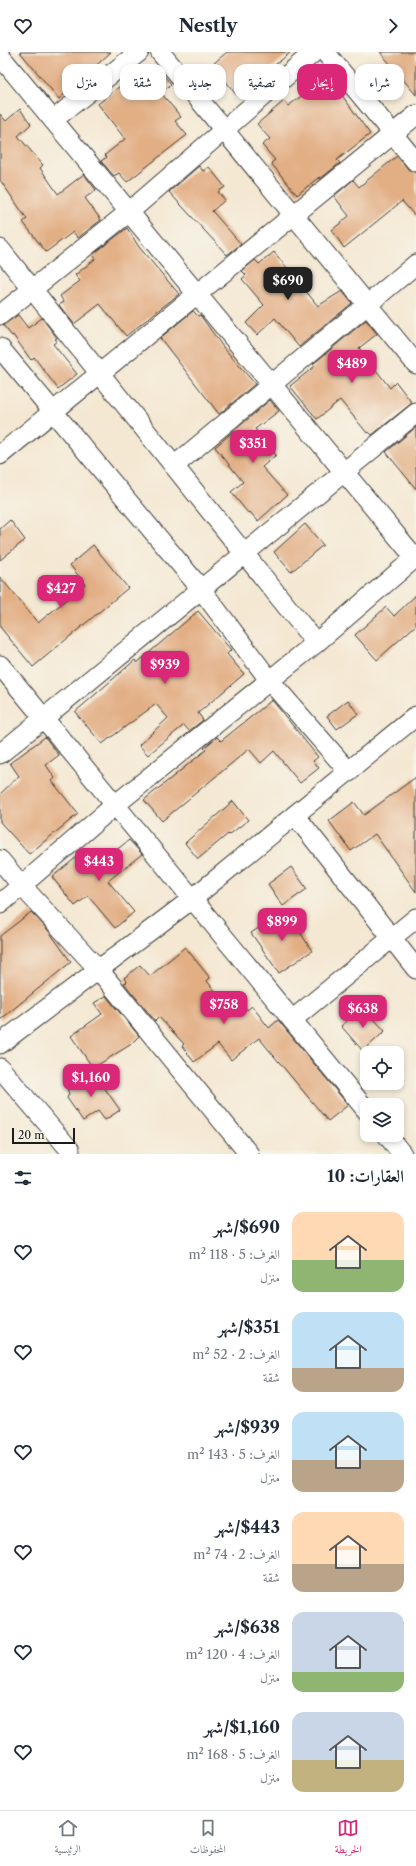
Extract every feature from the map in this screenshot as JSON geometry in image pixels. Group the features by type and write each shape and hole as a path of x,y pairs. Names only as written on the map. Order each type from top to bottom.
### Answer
{"street":[{"path":"53,120 139,52"},
{"path":"160,52 416,364"},
{"path":"0,314 129,212 223,129 314,52"},
{"path":"325,52 416,162"},
{"path":"0,904 115,805 316,644 416,558 1,56"},
{"path":"0,455 416,114"},
{"path":"0,249 316,644"},
{"path":"174,466 271,383 416,264"},
{"path":"0,348 201,589 270,681 349,772"},
{"path":"0,754 416,413"},
{"path":"0,665 360,1103"},
{"path":"0,1044 192,899 416,716"},
{"path":"295,815 416,969"},
{"path":"0,860 99,970 249,1154"},
{"path":"292,1020 416,918"},
{"path":"0,1068 70,1150"},
{"path":"393,1142 402,1154"}],"building":[{"path":"20,52 111,52 98,64 62,64 62,96 59,99"},
{"path":"227,52 291,52 276,64 234,64 234,92 226,81 226,64 213,64"},
{"path":"380,52 416,52 416,95 404,81 404,64 390,64"},
{"path":"166,78 171,84 166,88"},
{"path":"120,86 120,100 166,99 181,117 175,121 187,135 127,182 119,173 114,176 101,161 107,157 105,155 125,139 98,104 103,100 112,100 112,93"},
{"path":"297,99 345,100 370,134 337,160 340,163 320,179 319,177 297,195 271,163 275,160 262,145 270,139 257,124 284,101 288,106"},
{"path":"20,109 31,124 18,136 43,165 40,168 58,194 84,174 96,190 85,198 101,220 78,238 73,232 46,252 23,222 27,219 0,180 0,114 6,121"},
{"path":"397,156 408,169 416,173 416,217 402,201 344,248 332,230 349,216 334,196 353,180 359,187"},
{"path":"199,166 203,171 209,167 225,187 218,192 225,200 212,211 241,244 227,255 169,192"},
{"path":"127,228 139,247 179,294 126,336 100,304 74,324 59,305 64,302 60,296 80,281 75,275 95,259 92,255"},
{"path":"274,252 318,306 342,291 352,303 299,347 275,318 257,335 246,323 264,305 242,279 246,275 242,271 255,260 259,264"},
{"path":"193,311 198,316 200,315 223,347 255,384 219,414 160,338"},
{"path":"18,315 28,328 42,318 57,338 55,339 57,341 53,344 77,374 58,389 34,357 31,360 13,335 12,336 3,325"},
{"path":"366,320 377,334 359,348 390,388 396,382 412,403 372,435 369,432 367,433 340,400 317,419 290,386 315,366 313,364"},
{"path":"270,400 279,411 255,429 276,455 262,467 287,495 258,521 250,512 248,513 231,492 243,482 215,447"},
{"path":"416,427 416,489 386,452"},
{"path":"10,520 25,540 0,560 0,529"},
{"path":"305,524 323,545 291,572 274,552"},
{"path":"93,545 128,588 33,667 0,627 0,577 38,623 85,584 70,565"},
{"path":"416,595 416,625 377,660 355,635 386,607 394,616"},
{"path":"198,611 231,650 227,654 244,674 198,713 203,720 189,731 184,725 148,755 139,745 168,718 156,704 102,744 75,712 135,660 137,663"},
{"path":"272,700 318,757 313,761 319,768 300,783 274,751 261,763 249,749 162,821 144,800 206,750 204,748 217,737 221,741"},
{"path":"348,700 358,714 337,729 327,716"},
{"path":"45,737 59,755 46,765 55,778 52,781 78,814 29,854 0,822 0,794 19,776 10,763"},
{"path":"416,777 416,892 375,834 351,851 329,821 354,802 364,815"},
{"path":"233,801 248,820 229,835 228,834 198,859 185,843"},
{"path":"129,840 142,854 108,881 134,912 115,928 88,896 75,906 52,877 83,852 95,867"},
{"path":"291,867 307,889 283,906 268,884"},
{"path":"286,910 312,951 279,973 251,933"},
{"path":"31,912 48,930 71,962 0,1020 0,936"},
{"path":"185,947 210,978 207,981 231,1011 242,1003 247,1010 252,1006 269,1028 278,1020 348,1105 328,1121 259,1038 231,1060 218,1044 194,1062 182,1046 184,1044 159,1017 155,1021 124,983 127,982 124,978 140,965 150,976"},
{"path":"106,996 139,1036 130,1045 93,1068 71,1036 102,1014 94,1003"},
{"path":"363,1007 385,1031 368,1046 360,1046 360,1048 341,1026"},
{"path":"92,1070 120,1110 105,1120 98,1111 83,1121 67,1098 69,1094 67,1088"}]}
